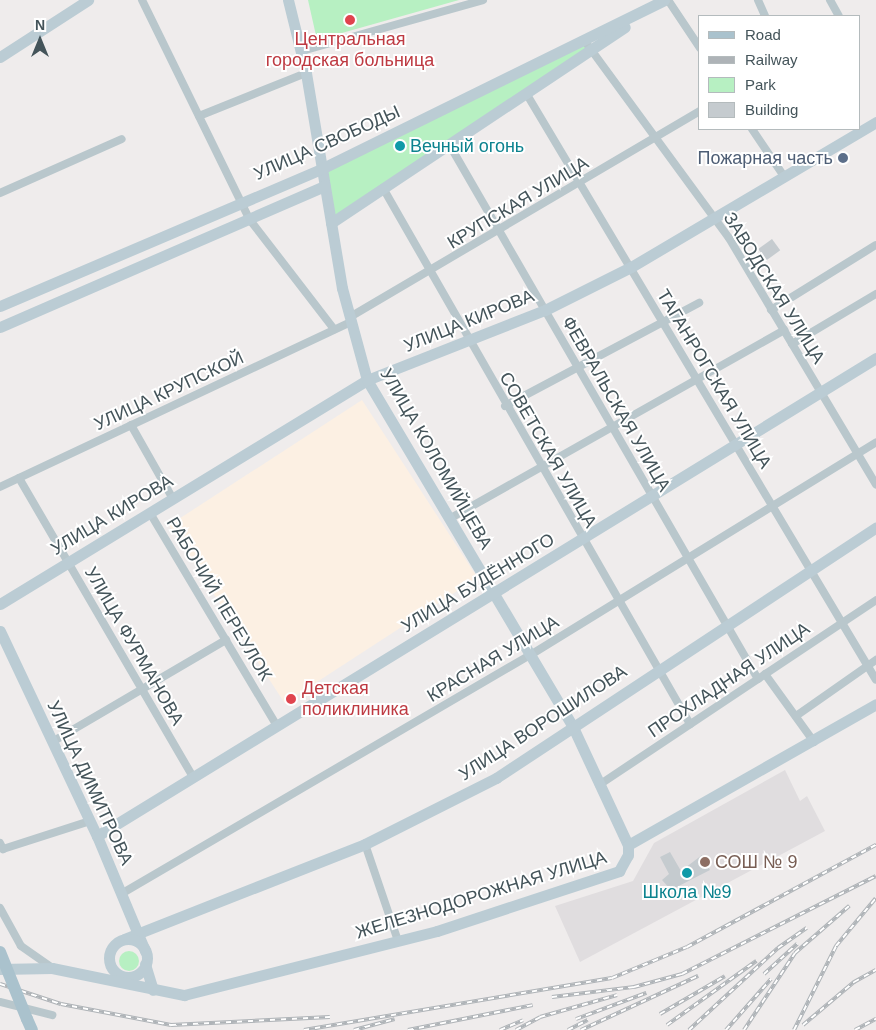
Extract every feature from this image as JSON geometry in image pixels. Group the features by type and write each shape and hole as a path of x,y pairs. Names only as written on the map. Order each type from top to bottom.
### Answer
{"main road":[{"path":"0,952 30,1025"}],"street":[{"path":"0,57 88,0"},
{"path":"142,0 250,220 334,329"},
{"name":"УЛИЦА КОЛОМИЙЦЕВА","path":"288,0 302,51 331,223 351,319 367,380 494,594 532,654 572,725 628,845"},
{"path":"302,51 483,0"},
{"name":"УЛИЦА СВОБОДЫ","path":"0,306 240,201 323,168 587,45 664,0"},
{"path":"668,0 698,45"},
{"path":"758,0 765,15"},
{"path":"830,0 838,15"},
{"name":"УЛИЦА СВОБОДЫ","path":"331,223 526,93 587,45"},
{"name":"ЗАВОДСКАЯ УЛИЦА","path":"587,45 712,219 784,330 876,485"},
{"path":"198,116 306,73"},
{"name":"ТАГАНРОГСКАЯ УЛИЦА","path":"526,93 876,680"},
{"name":"КРУПСКАЯ УЛИЦА","path":"351,319 698,113"},
{"name":"УЛИЦА КИРОВА","path":"861,130 876,121"},
{"path":"753,130 783,175"},
{"name":"УЛИЦА КИРОВА","path":"0,604 367,380 545,310 631,267 860,130"},
{"path":"0,193 122,139"},
{"name":"ФЕВРАЛЬСКАЯ УЛИЦА","path":"449,144 758,679"},
{"path":"0,327 325,186"},
{"name":"СОВЕТСКАЯ УЛИЦА","path":"383,188 468,340 690,724"},
{"path":"771,310 876,245"},
{"path":"792,344 876,294"},
{"path":"506,406 699,303"},
{"name":"УЛИЦА КРУПСКОЙ","path":"0,487 334,329 351,319"},
{"path":"449,519 784,330"},
{"name":"УЛИЦА БУДЁННОГО","path":"98,836 822,393 876,358"},
{"name":"РАБОЧИЙ ПЕРЕУЛОК","path":"131,425 173,499"},
{"name":"КРАСНАЯ УЛИЦА","path":"121,894 532,654 876,442"},
{"name":"УЛИЦА ФУРМАНОВА","path":"19,478 193,777"},
{"name":"РАБОЧИЙ ПЕРЕУЛОК","path":"150,512 277,726"},
{"name":"УЛИЦА ВОРОШИЛОВА","path":"124,939 137,932 365,844 496,778 572,725 876,526"},
{"name":"ПРОХЛАДНАЯ УЛИЦА","path":"599,785 876,600"},
{"name":"УЛИЦА ДИМИТРОВА","path":"0,631 98,836 145,951"},
{"path":"52,742 226,640"},
{"path":"796,716 876,660"},
{"path":"765,674 814,742"},
{"name":"ЖЕЛЕЗНОДОРОЖНАЯ УЛИЦА","path":"0,969 52,968 184,995 398,941 602,879 619,871 628,855 628,845 814,742 876,704"},
{"path":"1,846 90,821"},
{"path":"365,844 398,941"},
{"path":"0,908 21,946 52,968"},
{"path":"124,939 137,942 145,951 145,964 153,990 113,970 109,958 113,946 124,939"},
{"path":"106,980 128,976 145,964"},
{"path":"0,1002 52,1016"}],"shaded area":[{"path":"362,400 477,578 285,703 169,525"},
{"name":"СОШ № 9","path":"785,770 800,801 807,796 825,831 580,962 555,906 633,881 654,843"}],"green space":[{"name":"Центральная городская больница","path":"308,0 459,0 317,40"},
{"path":"584,40 590,50 331,223 323,168"},
{"path":"129,951 136,954 139,961 136,968 129,971 122,968 119,961 122,954"}],"building":[{"path":"772,239 780,250 766,260 758,249"},
{"name":"Школа №9","path":"670,852 681,871 702,855 710,870 671,890 662,880 669,874 660,857"}],"railway":[{"path":"304,1030 612,978 687,947 876,845"},
{"path":"552,997 634,987 682,974 876,876"},
{"path":"794,1030 836,946 876,898"},
{"path":"744,1030 795,953 849,906"},
{"path":"689,1030 778,948 807,928"},
{"path":"764,974 797,944"},
{"path":"667,1025 756,961"},
{"path":"803,1025 854,982 876,970"},
{"path":"581,1030 698,976"},
{"path":"660,1014 725,976"},
{"path":"726,1030 771,979"},
{"path":"0,984 61,1004 171,1025 330,1017"},
{"path":"576,1019 646,993"},
{"path":"516,1030 540,1017 617,995"},
{"path":"408,1030 533,1005"},
{"path":"354,1030 395,1019"},
{"path":"855,1030 876,1019"},
{"path":"500,1030 523,1020"},
{"path":"568,1030 588,1020"}],"place":[{"name":"Центральная городская больница","path":"350,20"},
{"name":"Вечный огонь","path":"400,146"},
{"name":"Пожарная часть","path":"843,158"},
{"name":"Детская поликлиника","path":"291,699"},
{"name":"СОШ № 9","path":"705,862"},
{"name":"Школа №9","path":"687,873"}]}
